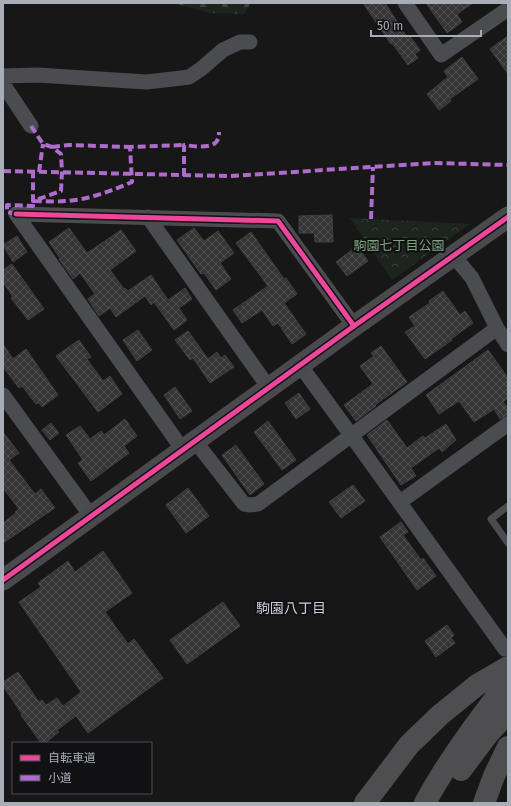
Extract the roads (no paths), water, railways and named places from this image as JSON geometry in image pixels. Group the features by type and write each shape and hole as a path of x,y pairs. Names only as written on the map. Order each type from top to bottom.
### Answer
{"highway":[{"path":"366,803 409,746 440,715 477,685 506,658"},
{"path":"425,803 472,728 508,682"},
{"path":"441,803 462,767 488,734 508,712"},
{"path":"484,803 494,776 508,747"}],"street":[{"path":"405,3 442,55 508,9"},
{"path":"3,76 38,75 146,82 173,80 189,77 201,70 223,50 240,42 250,42"},
{"path":"3,84 31,126"},
{"path":"354,326 278,221 16,214 189,445 244,504 258,504 496,328"},
{"path":"148,217 269,388"},
{"path":"3,580 354,326 508,217"},
{"path":"454,256 472,278 496,328 508,345"},
{"path":"300,365 400,502 506,658"},
{"path":"3,395 91,516"},
{"path":"400,502 508,424"}],"lane":[{"path":"507,538 491,519 508,506"}],"district":[{"name":"駒園八丁目","path":"291,608"}],"park label":[{"name":"駒園七丁目公園","path":"399,245"}]}
